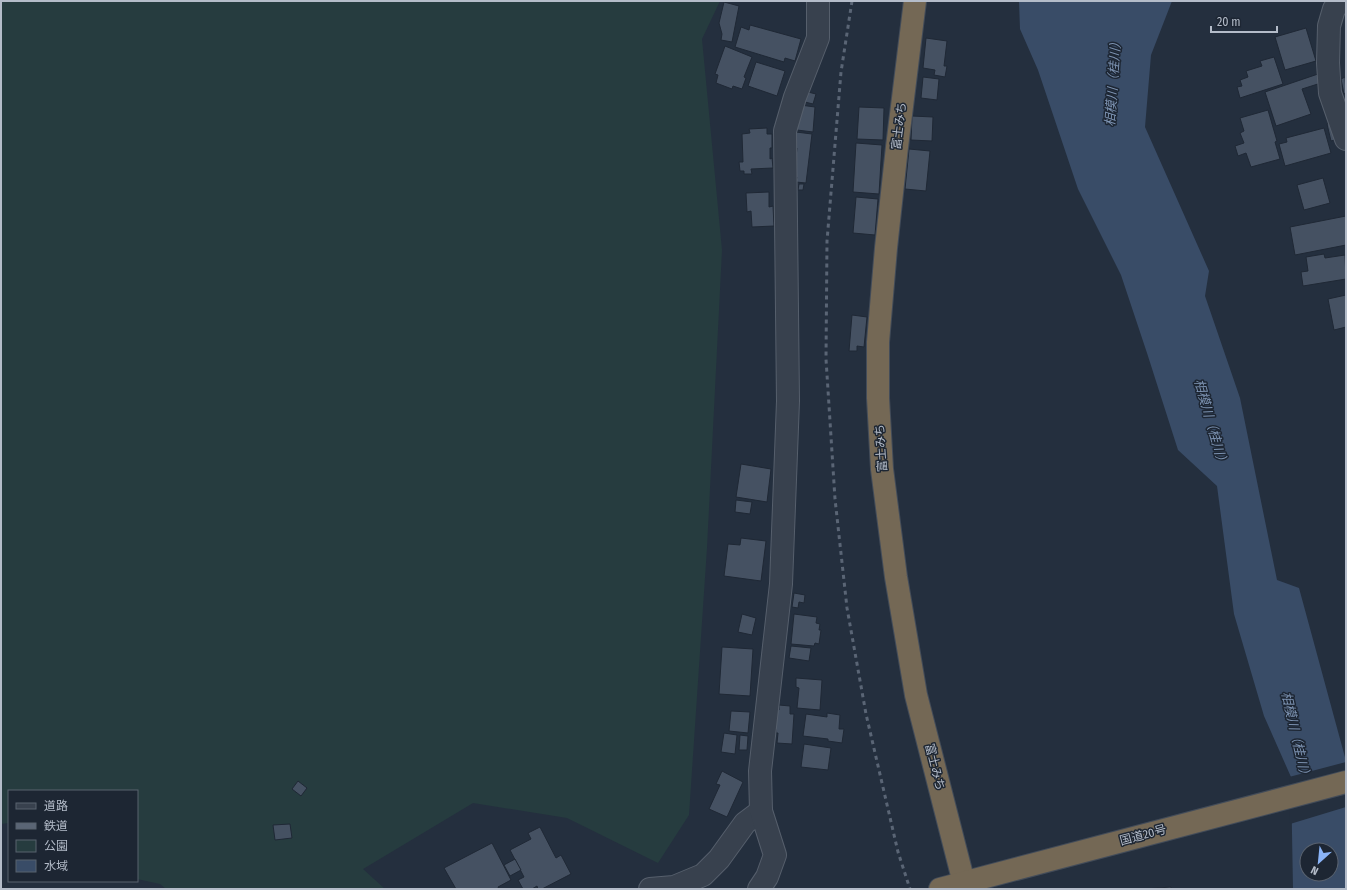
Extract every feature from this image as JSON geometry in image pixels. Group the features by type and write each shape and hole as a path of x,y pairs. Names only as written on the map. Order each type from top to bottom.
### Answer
{"highway":[{"name":"富士みち","path":"915,1 896,147 878,342 878,398 882,469 896,577 916,695 965,886"},
{"name":"国道20号","path":"940,889 965,886 1046,860 1346,782"}],"street":[{"path":"759,889 767,877 775,854 761,811 760,771 781,584 788,409 786,132 795,97 818,38 818,1"},
{"path":"1341,1 1334,9 1329,26 1337,60 1330,93 1346,139"},
{"path":"650,889 674,887 703,875 719,859 745,822 761,811"}],"green space":[{"path":"1,1 720,1 702,39 722,250 707,548 689,815 658,863 567,818 473,803 363,869 385,889 166,889 160,884 138,879 138,790 8,790 8,823 1,824"}],"water":[{"name":"相模川（桂川）","path":"1019,1 1172,1 1151,55 1145,127 1209,271 1205,296 1240,398 1277,580 1299,588 1346,761 1346,889 1293,889 1291,777 1264,716 1234,614 1217,486 1178,450 1121,275 1078,189 1038,70 1020,29"}],"pier":[{"path":"1346,762 1346,807 1290,824 1289,777"}],"building":[{"path":"724,2 739,6 732,42 721,40 722,34 719,23"},
{"path":"750,25 801,39 795,61 785,58 784,62 735,47 741,27 749,30"},
{"path":"1306,28 1316,61 1285,70 1275,37"},
{"path":"926,38 947,41 944,66 947,66 945,77 934,75 935,70 923,68"},
{"path":"725,46 752,57 744,77 746,78 742,89 733,86 732,89 716,83 718,75 715,74"},
{"path":"1274,57 1283,84 1240,98 1237,87 1242,86 1240,80 1248,77 1246,71 1262,66 1260,61"},
{"path":"756,62 785,71 777,96 748,86"},
{"path":"1318,74 1321,83 1302,89 1311,114 1276,126 1265,92"},
{"path":"923,77 939,79 937,100 921,98"},
{"path":"1345,77 1346,93 1344,94 1341,79"},
{"path":"804,91 816,94 813,104 801,101"},
{"path":"800,105 815,107 813,132 797,130"},
{"path":"859,107 884,108 883,140 857,139"},
{"path":"1268,110 1277,141 1275,142 1280,159 1251,167 1246,153 1238,156 1235,146 1244,143 1240,133 1244,131 1240,118"},
{"path":"912,116 933,117 932,141 911,140"},
{"path":"1334,122 1338,139 1331,141 1327,124"},
{"path":"767,128 767,134 772,134 770,159 772,158 773,168 751,169 752,174 744,174 744,171 740,171 739,162 743,162 742,134 750,133 749,129"},
{"path":"1324,128 1331,153 1285,166 1279,144 1287,142 1286,138"},
{"path":"796,132 812,134 806,183 796,182 797,177 794,176 797,148 794,148"},
{"path":"856,143 882,145 879,194 853,192"},
{"path":"909,149 930,151 926,191 905,189"},
{"path":"1323,178 1330,203 1304,210 1297,185"},
{"path":"799,184 804,184 803,190 798,190"},
{"path":"769,192 769,207 773,206 774,226 752,227 751,211 747,212 746,193"},
{"path":"856,197 878,199 875,235 853,233"},
{"path":"1346,216 1346,245 1295,255 1290,227"},
{"path":"1324,254 1325,258 1345,255 1346,279 1303,286 1301,272 1308,271 1306,257"},
{"path":"1346,295 1346,327 1334,330 1328,299"},
{"path":"852,315 867,317 864,347 857,346 857,351 849,351"},
{"path":"741,464 771,469 767,502 736,497"},
{"path":"736,500 752,502 750,514 735,512"},
{"path":"741,538 766,541 761,581 724,576 728,544 740,545"},
{"path":"794,593 805,595 804,603 799,602 798,608 792,607"},
{"path":"742,614 756,618 752,635 738,632"},
{"path":"794,614 817,617 816,623 820,624 819,630 821,630 819,644 815,643 814,646 791,644"},
{"path":"791,646 811,648 809,661 789,658"},
{"path":"722,647 753,649 750,696 719,694"},
{"path":"796,678 822,680 820,710 797,708 799,688 796,687"},
{"path":"779,705 790,706 790,714 794,714 792,744 777,743 778,733 776,733 776,729 773,729 774,710 779,710"},
{"path":"731,711 750,712 748,733 729,731"},
{"path":"827,713 840,715 839,729 844,729 842,743 828,741 828,739 803,736 806,714 827,717"},
{"path":"724,733 737,735 735,754 721,752"},
{"path":"740,735 748,736 747,750 739,750"},
{"path":"804,744 831,748 828,770 801,767"},
{"path":"722,771 743,782 727,817 709,809 720,785 716,784"},
{"path":"298,781 307,788 301,796 292,789"},
{"path":"290,824 292,838 275,840 273,825"},
{"path":"540,827 556,858 561,855 571,874 542,889 538,889 537,886 532,889 523,889 518,880 524,877 510,850 531,839 528,833"},
{"path":"492,843 511,880 498,887 499,889 456,889 444,868"},
{"path":"515,859 521,870 510,876 504,865"},
{"path":"1171,887 1171,889 1145,889"}],"railway":[{"path":"852,1 841,72 827,241 826,359 835,499 847,608 866,714 898,852 910,889"}]}
